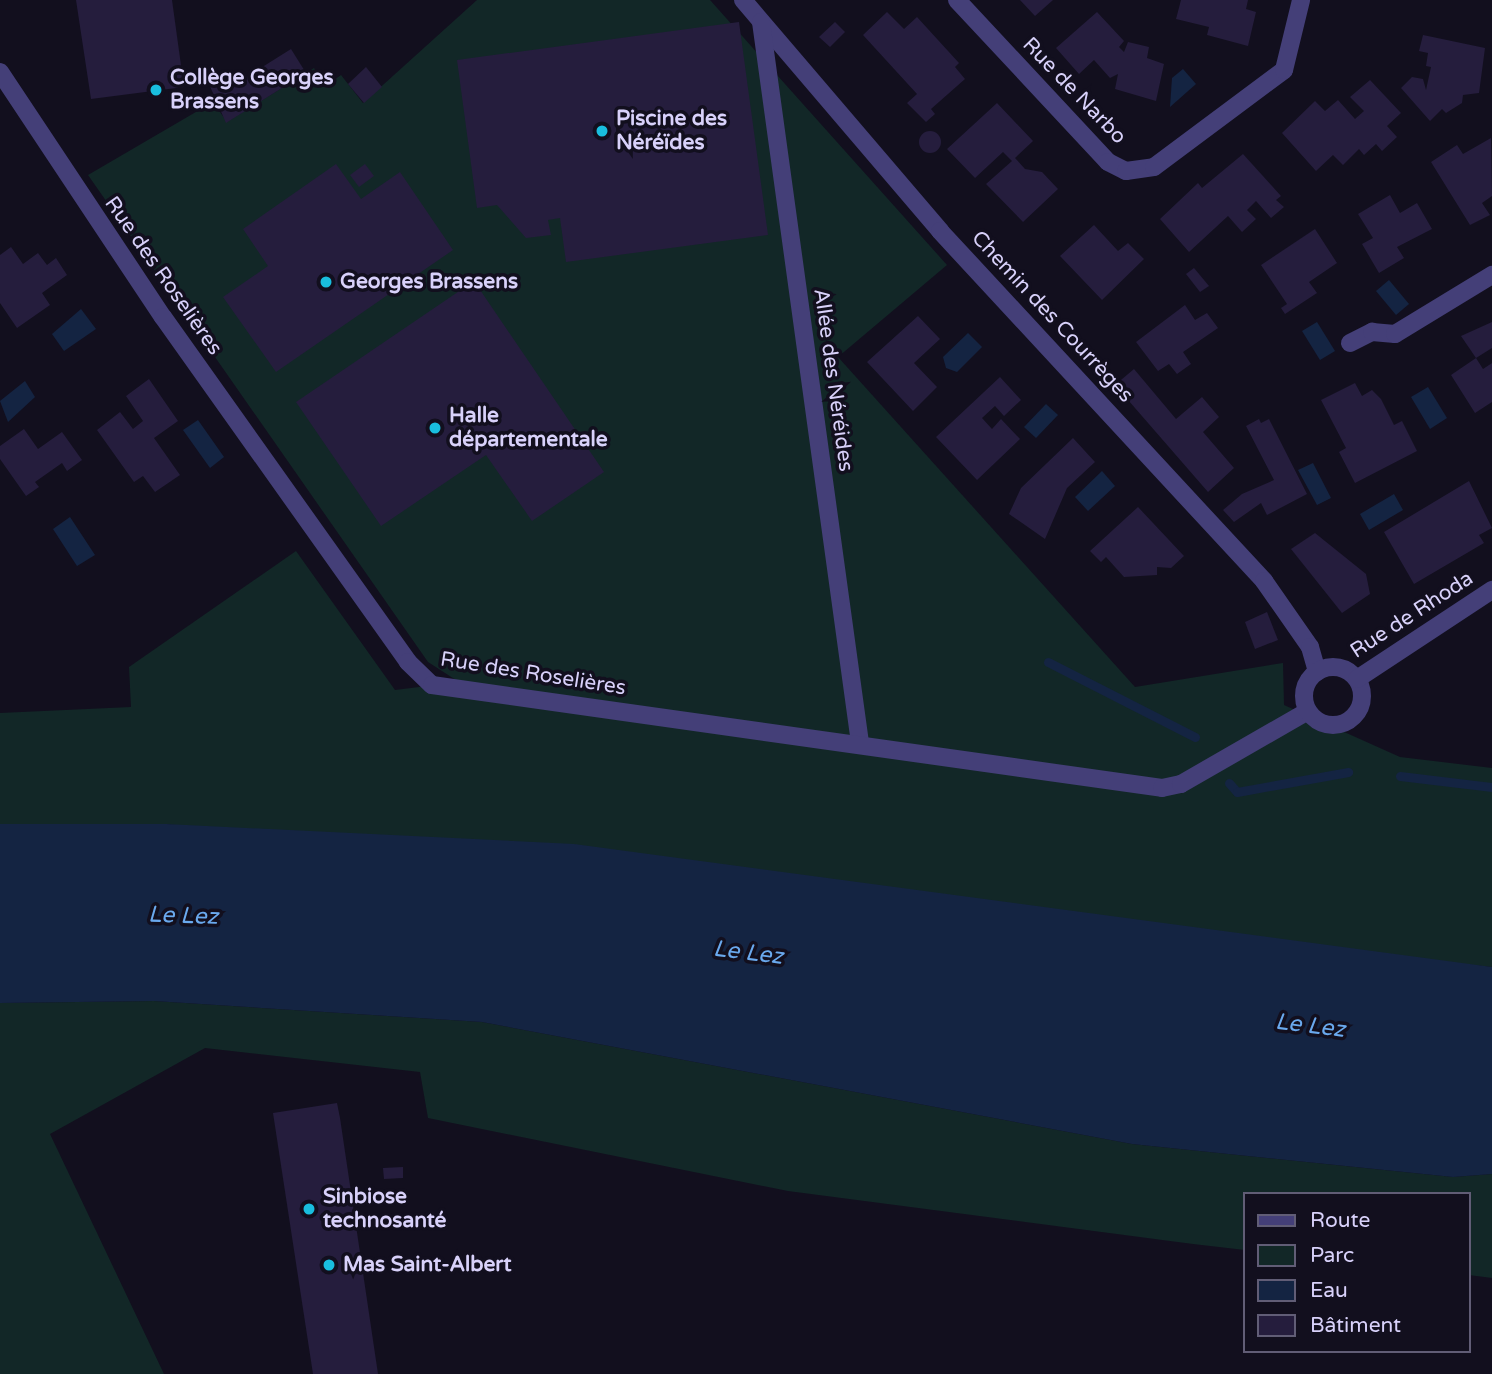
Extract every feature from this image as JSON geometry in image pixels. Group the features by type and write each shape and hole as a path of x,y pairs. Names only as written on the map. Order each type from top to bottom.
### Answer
{"street":[{"name":"Chemin des Courrèges","path":"743,0 940,232 1264,581 1310,648 1317,672"},
{"name":"Rue de Narbo","path":"957,0 1108,162 1126,171 1154,167 1284,70 1301,0"},
{"name":"Allée des Néréides","path":"761,22 860,743"},
{"name":"Rue des Roselières","path":"0,72 163,317 408,662 432,685 860,743 1162,788 1181,784 1308,711"},
{"path":"1350,343 1372,332 1395,334 1492,275"},
{"name":"Rue de Rhoda","path":"1357,679 1492,590"},
{"path":"1334,666 1357,679 1362,695 1351,718 1324,723 1308,711 1304,695 1317,672 1334,666"}],"green space":[{"path":"477,0 710,0 947,265 838,357 1135,687 1283,663 1284,705 1400,757 1492,768 1492,967 166,824 0,824 0,713 131,707 129,667 296,551 395,690 459,682 428,662 88,175 213,102 227,122 314,68 327,85 341,75 363,103"},
{"path":"154,1001 482,1022 1132,1144 1453,1177 1492,1174 1492,1278 1471,1275 1471,1192 1244,1192 1244,1250 788,1191 428,1118 420,1072 205,1048 50,1134 164,1374 0,1374 0,1003"}],"water":[{"path":"1183,69 1196,84 1170,107 1172,78"},
{"path":"1389,280 1409,304 1396,315 1376,291"},
{"path":"81,309 96,329 64,351 52,334"},
{"path":"1317,322 1335,351 1320,360 1302,331"},
{"path":"968,333 982,347 957,372 946,368 943,357"},
{"path":"25,381 35,397 8,422 0,401"},
{"path":"1428,387 1447,418 1430,429 1411,397"},
{"path":"1046,404 1058,415 1036,438 1024,427"},
{"path":"198,420 224,457 210,468 183,430"},
{"path":"1313,463 1331,498 1317,505 1298,470"},
{"path":"1102,471 1115,486 1088,511 1075,497"},
{"path":"1394,494 1403,510 1369,530 1360,514"},
{"path":"70,517 95,555 77,566 53,529"},
{"name":"Le Lez","path":"0,824 166,824 574,844 1492,967 1492,1174 1453,1177 1132,1144 482,1022 154,1001 0,1003"}],"building":[{"path":"76,0 172,0 184,87 91,99"},
{"path":"1020,0 1053,0 1035,16"},
{"path":"1181,0 1248,0 1246,9 1256,12 1248,46 1207,35 1209,27 1176,19"},
{"path":"887,12 904,29 917,17 959,63 955,67 965,79 931,109 935,114 926,122 907,103 917,94 863,35"},
{"path":"1097,12 1124,41 1119,47 1124,52 1128,42 1149,47 1147,58 1164,64 1156,101 1115,89 1118,74 1110,78 1094,60 1079,74 1056,48"},
{"name":"Piscine des Néréïdes","path":"739,22 768,235 566,262 560,218 548,220 551,235 526,238 497,205 477,208 457,60"},
{"path":"835,22 845,32 830,47 819,37"},
{"path":"1423,35 1485,48 1479,93 1463,95 1462,103 1446,113 1442,109 1430,121 1401,88 1412,77 1423,79 1426,90 1431,67 1426,66 1428,53 1419,51"},
{"path":"291,49 306,73 226,123 209,84 245,78"},
{"path":"366,67 382,87 364,103 348,84"},
{"path":"1370,80 1401,113 1387,126 1397,137 1382,151 1376,144 1364,155 1359,149 1343,165 1333,155 1316,171 1282,133 1315,101 1325,111 1338,100 1355,119 1364,111 1350,97"},
{"path":"997,103 1033,141 1015,158 1025,169 1042,172 1058,189 1023,222 986,184 1012,161 1003,152 975,178 947,149"},
{"path":"930,131 938,134 941,142 938,150 930,153 922,150 919,142 922,134"},
{"path":"1491,138 1492,196 1482,203 1490,215 1470,225 1431,162 1457,145 1463,154"},
{"path":"1243,154 1281,196 1276,200 1284,207 1271,218 1256,201 1247,210 1256,219 1242,232 1228,216 1189,252 1160,219 1198,183 1202,188"},
{"name":"Georges Brassens","path":"336,164 361,199 400,172 453,250 276,372 223,297 268,266 243,229"},
{"path":"365,164 374,176 359,187 350,175"},
{"path":"1390,195 1400,213 1417,203 1432,229 1397,247 1404,258 1379,273 1362,244 1373,238 1358,214"},
{"path":"1094,225 1118,251 1128,243 1144,259 1102,300 1060,256"},
{"path":"1315,229 1337,263 1309,282 1317,293 1285,314 1281,308 1287,304 1261,265"},
{"path":"11,247 23,264 38,253 47,265 56,258 67,275 42,293 50,305 17,328 0,303 0,255"},
{"path":"1194,268 1209,286 1200,292 1186,274"},
{"name":"Halle départementale","path":"474,281 604,472 532,521 486,455 381,526 296,402"},
{"path":"1185,305 1195,320 1207,313 1218,328 1183,352 1191,364 1177,374 1169,364 1158,371 1136,342"},
{"path":"918,316 940,339 914,363 937,387 913,411 867,362"},
{"path":"1492,322 1492,348 1476,358 1461,336"},
{"path":"1476,358 1483,369 1492,363 1492,402 1475,413 1451,375"},
{"path":"1134,369 1176,419 1202,397 1219,417 1203,432 1234,468 1208,492 1115,385"},
{"path":"1000,377 1021,400 1004,416 995,406 982,418 992,429 1001,419 1020,439 977,480 936,437"},
{"path":"149,379 178,421 154,438 180,475 155,492 143,476 134,482 97,430 120,412 133,429 143,421 126,396"},
{"path":"1355,383 1362,396 1372,390 1381,399 1394,425 1402,421 1417,451 1355,483 1339,452 1346,448 1321,400"},
{"path":"1259,419 1261,423 1269,419 1307,494 1267,515 1261,503 1234,522 1223,510 1242,494 1274,480 1246,426"},
{"path":"24,429 38,449 62,432 82,460 67,471 62,463 35,482 39,487 26,496 0,459 0,446"},
{"path":"1073,438 1095,462 1067,488 1045,539 1009,514 1021,488"},
{"path":"1469,481 1492,528 1479,535 1484,543 1414,584 1384,532"},
{"path":"1138,507 1184,556 1171,568 1157,567 1157,575 1124,577 1106,557 1101,562 1090,551"},
{"path":"1315,533 1366,574 1370,594 1342,613 1291,549"},
{"path":"1267,612 1278,640 1255,649 1245,622"},
{"name":"Mas Saint-Albert","path":"337,1103 378,1374 313,1374 273,1113"},
{"path":"403,1167 403,1178 384,1179 383,1168"}],"waterway":[{"path":"1048,662 1195,737"},
{"path":"1229,783 1237,792 1348,772"},
{"path":"1400,776 1492,787"}],"place":[{"name":"Collège Georges Brassens","path":"156,90"},
{"name":"Piscine des Néréïdes","path":"602,131"},
{"name":"Georges Brassens","path":"326,282"},
{"name":"Halle départementale","path":"435,428"},
{"name":"Sinbiose technosanté","path":"309,1209"},
{"name":"Mas Saint-Albert","path":"329,1265"}]}
